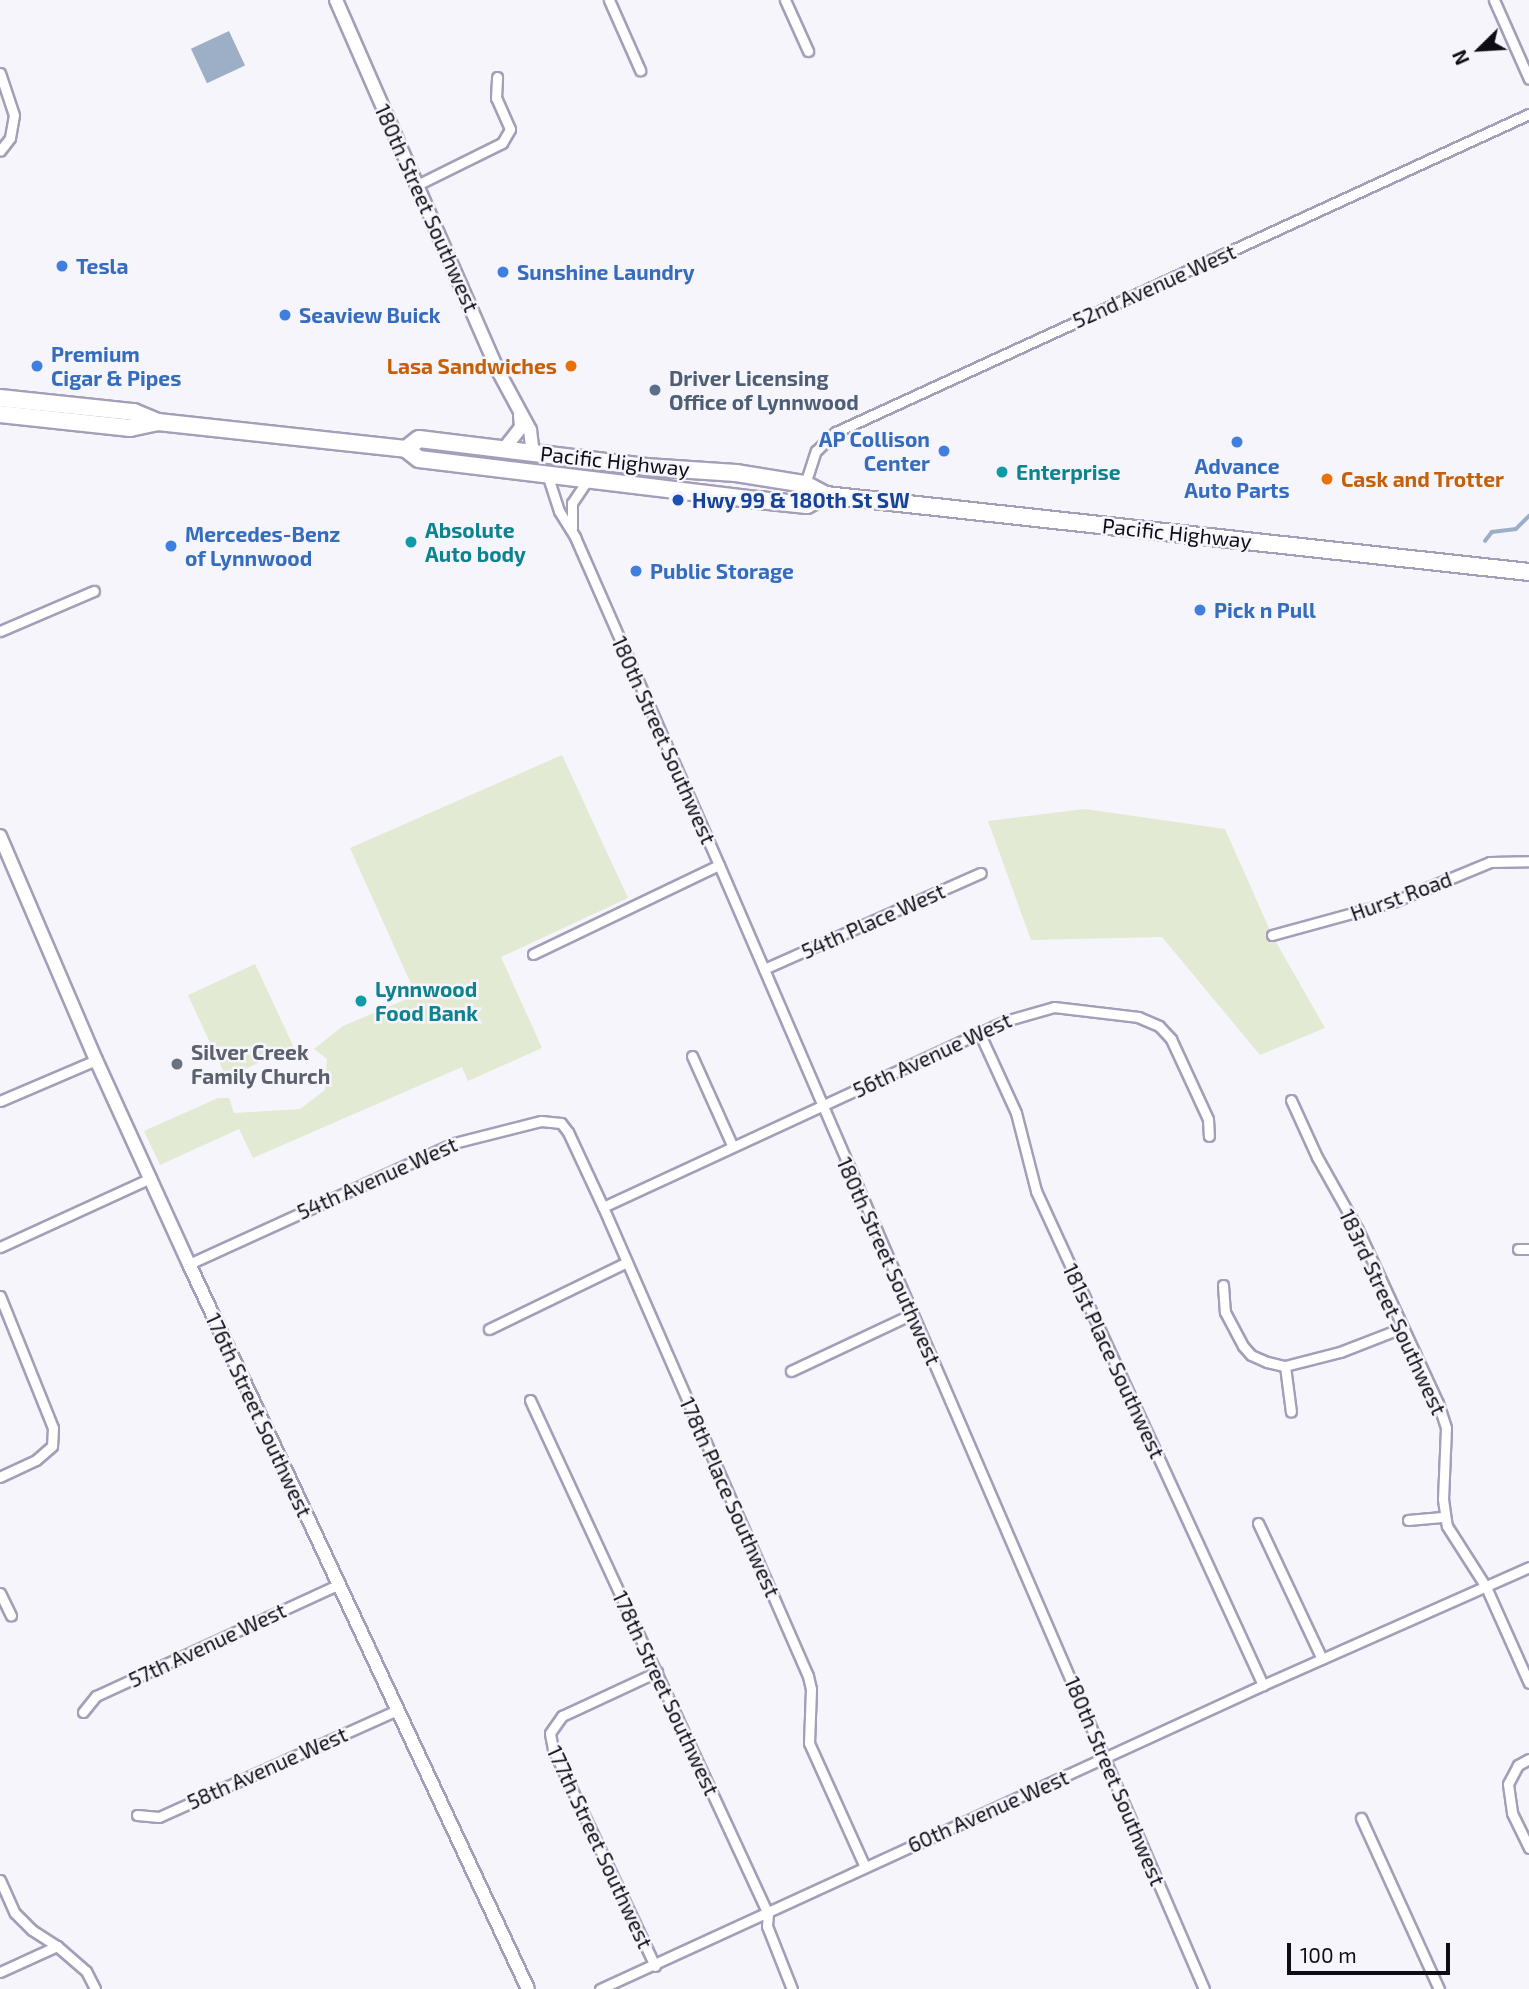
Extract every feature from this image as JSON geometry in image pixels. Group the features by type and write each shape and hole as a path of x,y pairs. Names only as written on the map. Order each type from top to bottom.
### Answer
{"highway":[{"name":"Pacific Highway","path":"0,398 105,408 134,412 158,422 406,449 419,458 767,501 807,505 826,495"},
{"path":"33,418 52,412 91,415 105,408"},
{"name":"Pacific Highway","path":"0,414 130,428 158,422"},
{"name":"Pacific Highway","path":"406,449 419,439 635,466 728,472 805,484 826,495 1529,572"},
{"path":"481,466 503,460 521,461 533,453"},
{"path":"547,474 561,468 603,471 635,466"},
{"path":"767,501 805,484"}],"street":[{"name":"180th Street Southwest","path":"336,0 417,186 520,415 532,436 533,453"},
{"path":"609,0 640,70"},
{"path":"785,0 808,51"},
{"path":"1494,0 1529,79"},
{"path":"0,73 14,115 10,138 0,151"},
{"path":"417,186 502,144 510,129 496,98 497,77"},
{"name":"52nd Avenue West","path":"805,484 816,451 836,432 1529,114"},
{"path":"505,449 521,427 520,415"},
{"name":"180th Street Southwest","path":"547,474 559,511 573,534 765,970 821,1106 1204,1989"},
{"path":"573,534 572,503 588,479"},
{"path":"0,631 94,591"},
{"name":"176th Street Southwest","path":"0,836 96,1060 189,1264 528,1989"},
{"name":"Hurst Road","path":"1272,935 1393,902 1490,862 1529,861"},
{"path":"533,954 719,866"},
{"name":"54th Place West","path":"765,970 981,873"},
{"name":"56th Avenue West","path":"603,1207 979,1032 1020,1014 1054,1007 1154,1022 1171,1039 1208,1119 1209,1136"},
{"name":"181st Place Southwest","path":"979,1032 1016,1112 1036,1191 1263,1685"},
{"path":"692,1056 732,1145"},
{"path":"0,1101 96,1060"},
{"name":"183rd Street Southwest","path":"1292,1100 1317,1157 1358,1230 1444,1418 1445,1517 1452,1536 1486,1587 1529,1683"},
{"name":"54th Avenue West","path":"189,1264 390,1171 471,1137 550,1120 561,1123 568,1132"},
{"name":"178th Place Southwest","path":"568,1132 808,1676 811,1689 808,1743 865,1867"},
{"path":"0,1247 151,1178"},
{"path":"1518,1249 1529,1249"},
{"path":"489,1329 627,1262"},
{"path":"1223,1285 1225,1312 1243,1346 1251,1354 1267,1362 1285,1366 1340,1352 1402,1328"},
{"path":"0,1296 53,1428 52,1446 36,1461 0,1477"},
{"path":"791,1371 912,1314"},
{"path":"1285,1366 1291,1412"},
{"name":"178th Street Southwest","path":"530,1400 768,1914 767,1926 792,1989"},
{"path":"1408,1520 1445,1517"},
{"path":"1258,1523 1322,1659"},
{"name":"60th Avenue West","path":"600,1989 1263,1685 1529,1567"},
{"name":"57th Avenue West","path":"83,1712 96,1696 337,1585"},
{"path":"0,1593 11,1616"},
{"name":"177th Street Southwest","path":"655,1966 553,1749 551,1728 562,1716 657,1672"},
{"name":"58th Avenue West","path":"138,1815 159,1817 396,1711"},
{"path":"1529,1759 1518,1765 1508,1784 1512,1813 1529,1848"},
{"path":"1361,1818 1438,1989"},
{"path":"0,1880 15,1913 32,1930 57,1945 86,1970 95,1989"},
{"path":"0,1972 57,1945"}],"green space":[{"path":"562,755 628,898 501,957 542,1048 468,1081 462,1067 253,1158 239,1129 160,1165 144,1131 218,1098 229,1098 234,1113 300,1109 325,1090 327,1059 314,1049 343,1026 416,995 350,848"},
{"path":"1085,809 1225,829 1272,935 1325,1028 1260,1055 1162,937 1031,940 988,821"},
{"path":"255,964 293,1046 226,1078 188,995"}],"water":[{"path":"229,31 245,65 207,83 191,49"}],"waterway":[{"path":"1485,541 1492,532 1516,529 1529,516"}],"place":[{"name":"Tesla","path":"62,266"},
{"name":"Sunshine Laundry","path":"503,272"},
{"name":"Seaview Buick","path":"285,315"},
{"name":"Premium Cigar & Pipes","path":"37,366"},
{"name":"Lasa Sandwiches","path":"571,366"},
{"name":"Driver Licensing Office of Lynnwood","path":"655,390"},
{"name":"Advance Auto Parts","path":"1237,442"},
{"name":"AP Collison Center","path":"944,451"},
{"name":"Enterprise","path":"1002,472"},
{"name":"Cask and Trotter","path":"1327,479"},
{"name":"Hwy 99 & 180th St SW","path":"678,500"},
{"name":"Absolute Auto body","path":"411,542"},
{"name":"Mercedes-Benz of Lynnwood","path":"171,546"},
{"name":"Public Storage","path":"636,571"},
{"name":"Pick n Pull","path":"1200,610"},
{"name":"Lynnwood Food Bank","path":"361,1001"},
{"name":"Silver Creek Family Church","path":"177,1064"}]}
